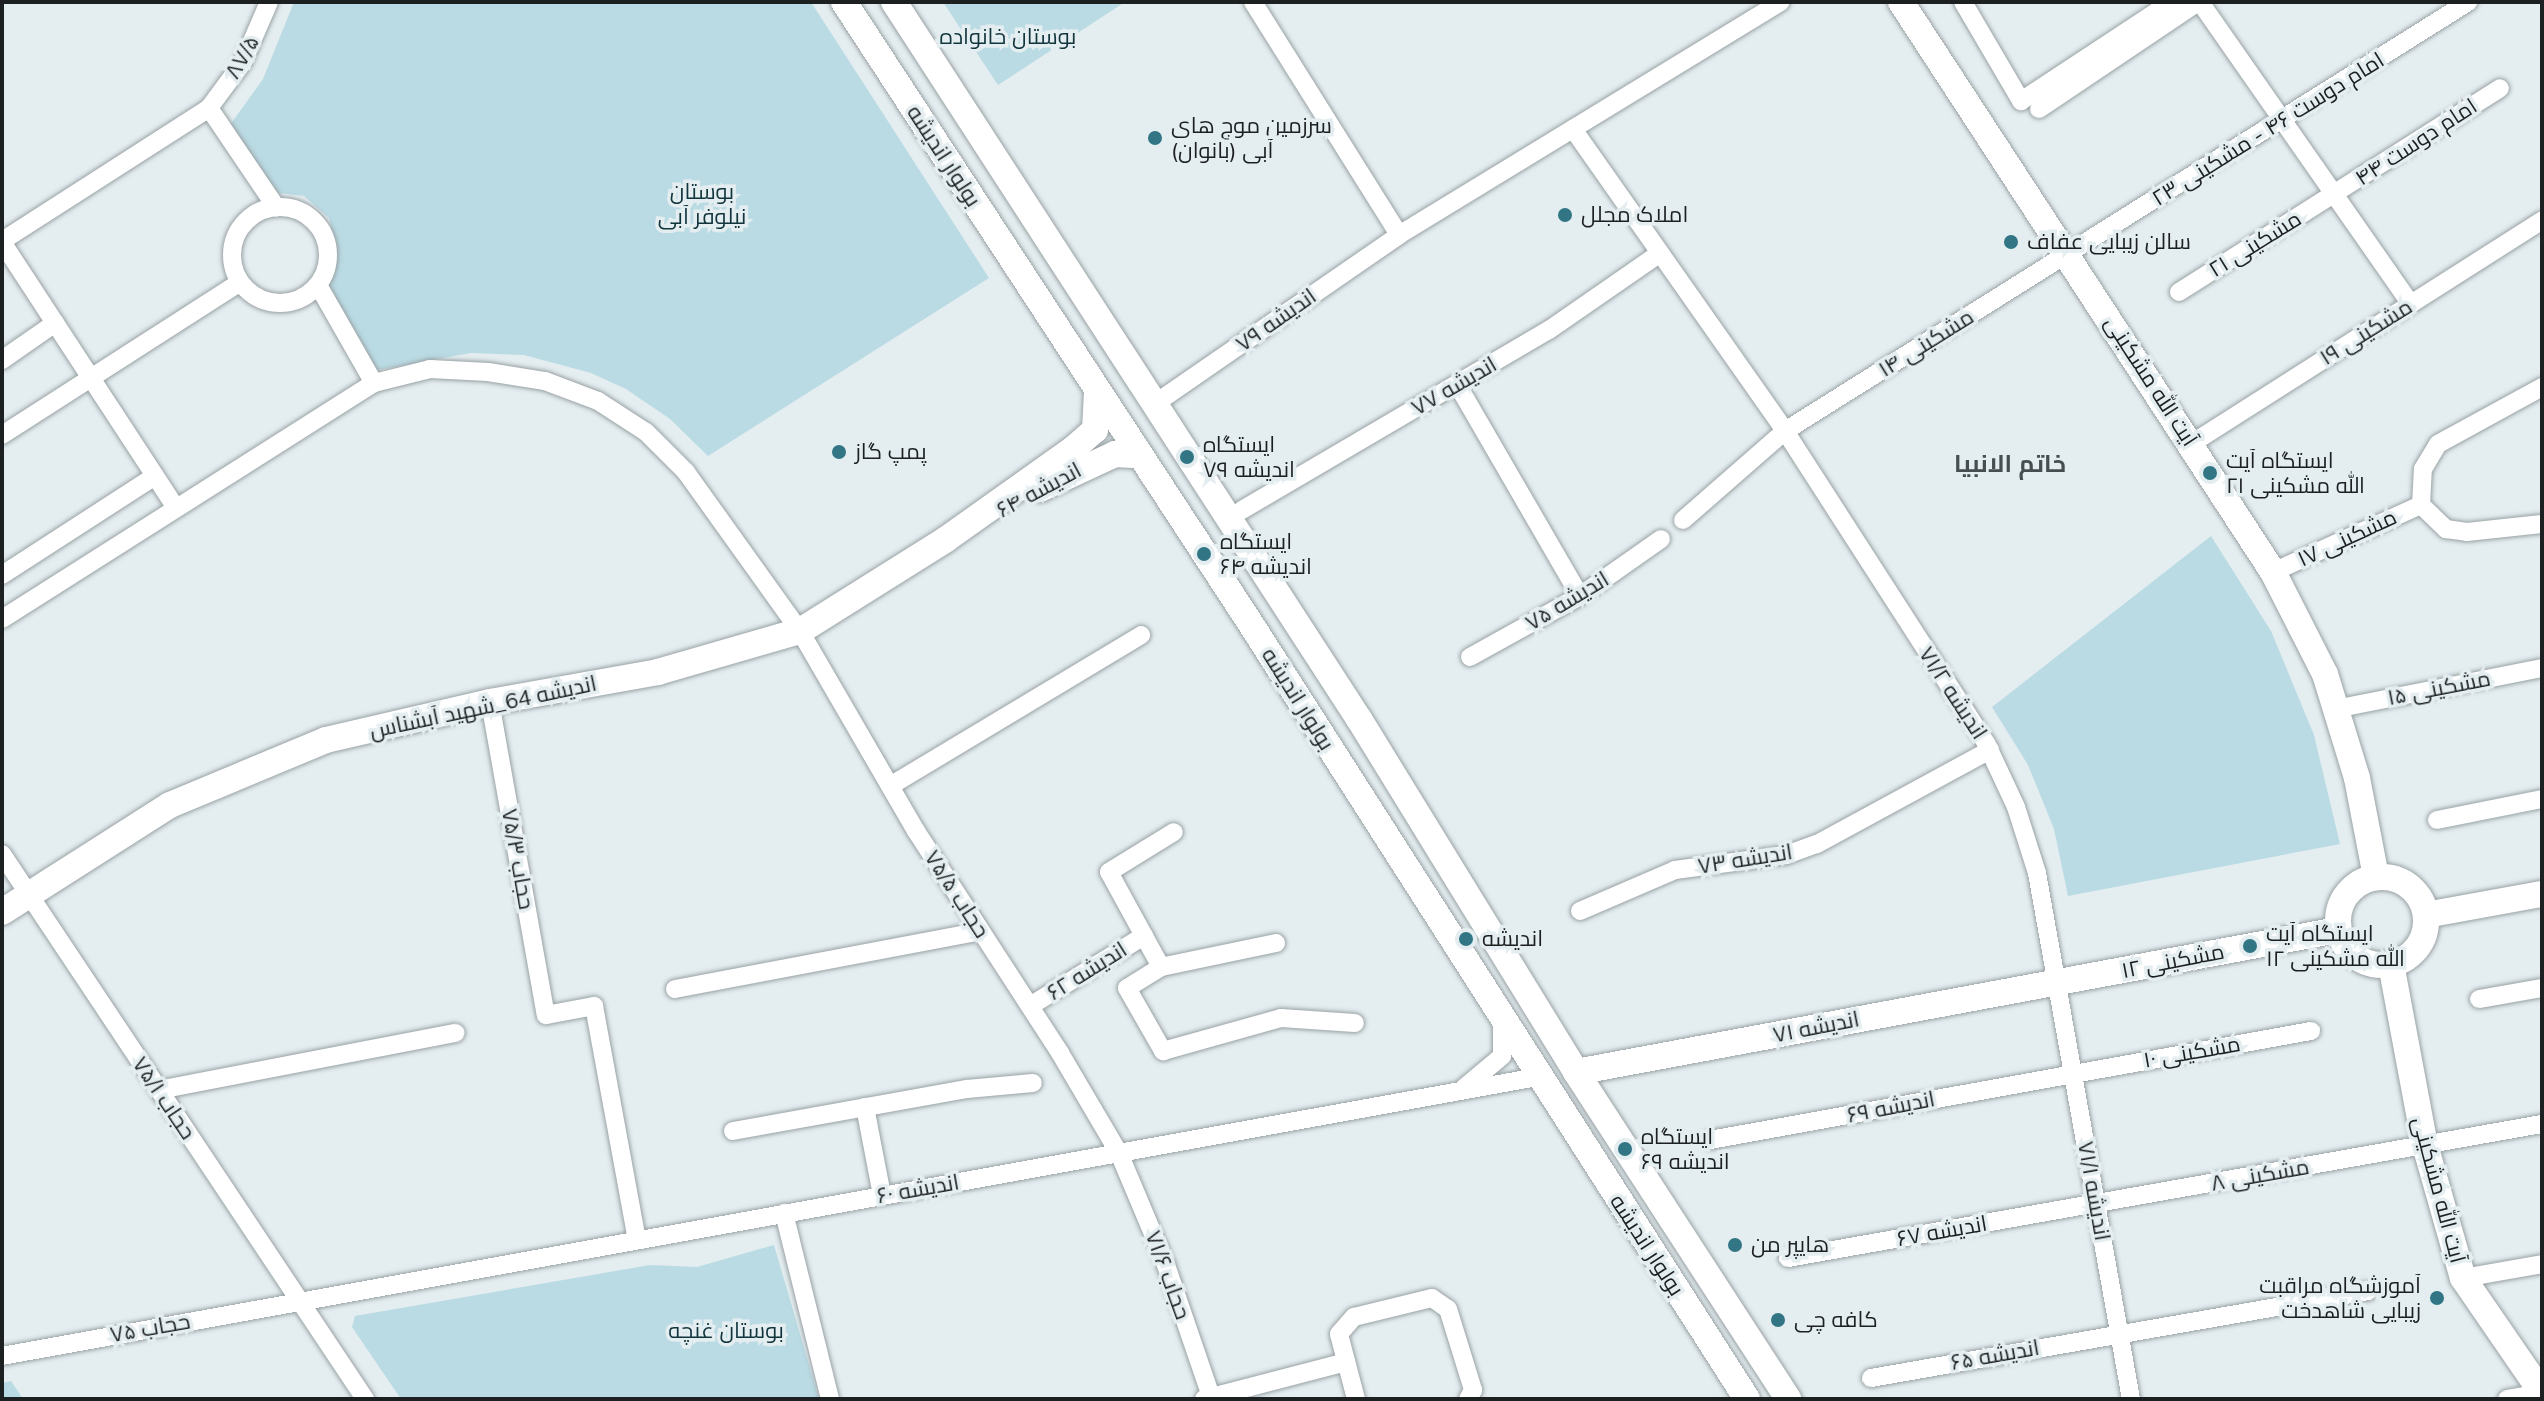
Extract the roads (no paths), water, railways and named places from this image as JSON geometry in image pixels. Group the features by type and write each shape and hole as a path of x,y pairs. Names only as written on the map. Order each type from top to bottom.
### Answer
{"street":[{"name":"۸۷/۵","path":"209,108 243,62 269,2"},
{"name":"بولوار اندیشه","path":"844,2 1137,455 1247,618 1537,1077 1747,1399"},
{"name":"بولوار اندیشه","path":"894,2 1280,597 1576,1072 1788,1399"},
{"path":"1253,2 1399,235"},
{"name":"اندیشه ۷۹","path":"1153,405 1399,235 1781,2"},
{"name":"آیت الله مشکینی","path":"1901,2 2273,572 2325,674 2357,778 2376,877"},
{"path":"1963,2 2021,101 2171,2"},
{"path":"2039,109 2199,2 2331,196 2411,304"},
{"name":"امام دوست ۴۶ - مشکینی ۲۳","path":"2068,255 2468,2"},
{"name":"امام دوست ۴۴","path":"2331,196 2500,88"},
{"path":"176,508 55,323 9,268 2,242 209,108 276,207"},
{"name":"اندیشه ۷۱/۲","path":"1573,129 1785,431 1990,750 2037,873 2055,983"},
{"name":"مشکینی ۲۱","path":"2179,292 2331,196"},
{"path":"318,285 285,303 267,302 240,282 232,260 233,242 256,213 276,207 309,217 322,232 328,249 318,285 374,383"},
{"name":"مشکینی ۱۹","path":"2191,444 2542,220"},
{"name":"اندیشه ۷۷","path":"1242,510 1549,330 1660,253"},
{"name":"مشکینی ۱۴","path":"1683,520 1785,431 2068,255"},
{"path":"2,434 240,282"},
{"path":"2,360 55,323"},
{"name":"حجاب ۷۵/۵","path":"8,616 374,383 430,369 488,372 545,381 598,401 646,432 686,472 800,631 890,786 1119,1153"},
{"path":"1457,384 1580,596"},
{"path":"2542,387 2438,444 2423,469 2421,505 2446,529 2467,532 2542,524"},
{"path":"945,540 1095,430 1097,393"},
{"name":"اندیشه ۶۴","path":"945,540 1085,466 1115,454 1137,455"},
{"path":"2,575 155,476"},
{"name":"مشکینی ۱۷","path":"2273,572 2421,505"},
{"name":"اندیشه ۷۵","path":"1470,657 1580,596 1661,539"},
{"name":"اندیشه 64_شهید آبشناس","path":"2,912 170,805 326,740 490,702 658,672 800,631 945,540"},
{"path":"2,595 8,616"},
{"path":"1247,618 1280,597"},
{"path":"890,786 1141,635"},
{"name":"مشکینی ۱۵","path":"2335,709 2542,668"},
{"name":"حجاب ۷۵/۳","path":"490,702 546,1015 594,1006 637,1240"},
{"name":"اندیشه ۷۳","path":"1580,911 1675,870 1786,855 1817,844 1990,750"},
{"path":"2437,820 2542,799"},
{"path":"1161,967 1109,872 1174,832"},
{"name":"حجاب ۷۵/۱","path":"2,854 365,1399"},
{"path":"2376,877 2409,885 2426,915 2418,946 2391,964 2358,958 2338,930 2345,895 2376,877"},
{"path":"2426,915 2542,894"},
{"name":"مشکینی ۱۲","path":"2055,983 2338,930"},
{"path":"675,989 981,931"},
{"name":"اندیشه ۶۲","path":"1030,1006 1144,936"},
{"path":"1276,943 1161,967 1127,988 1163,1051 1281,1018 1355,1023"},
{"name":"آیت الله مشکینی","path":"2391,964 2425,1145 2463,1278 2542,1393"},
{"name":"اندیشه ۷۱","path":"1576,1072 2055,983"},
{"name":"اندیشه ۷۱/۱","path":"2055,983 2131,1399"},
{"path":"2479,999 2542,988"},
{"path":"1456,1092 1502,1056 1502,1022"},
{"name":"مشکینی ۱۰","path":"2073,1073 2311,1031"},
{"path":"159,1090 456,1033"},
{"name":"اندیشه ۶۹","path":"1710,1140 2073,1073"},
{"name":"اندیشه ۶۰","path":"299,1301 1537,1077"},
{"path":"733,1131 865,1107 1033,1083"},
{"path":"865,1107 882,1195"},
{"name":"مشکینی ۸","path":"2096,1204 2542,1124"},
{"name":"حجاب ۷۱/۶","path":"1119,1153 1166,1265 1209,1398"},
{"name":"اندیشه ۶۷","path":"1788,1258 2096,1204"},
{"path":"784,1213 830,1399"},
{"path":"2463,1278 2542,1264"},
{"name":"اندیشه ۶۵","path":"1871,1378 2368,1291"},
{"path":"1356,1399 1339,1334 1354,1317 1432,1298 1448,1309 1473,1390 1468,1399"},
{"name":"حجاب ۷۵","path":"2,1356 299,1301"},
{"path":"1209,1398 1346,1362"},
{"path":"2507,1399 2542,1393"}],"place":[{"name":"سرزمین موج های آبی (بانوان)","path":"1155,138"},
{"name":"املاک مجلل","path":"1565,215"},
{"name":"سالن زیبایی عفاف","path":"2011,242"},
{"name":"پمپ گاز","path":"839,452"},
{"name":"ایستگاه اندیشه ۷۹","path":"1187,457"},
{"name":"ایستگاه آیت الله مشکینی ۲۱","path":"2210,473"},
{"name":"ایستگاه اندیشه ۶۴","path":"1204,554"},
{"name":"اندیشه","path":"1466,939"},
{"name":"ایستگاه آیت الله مشکینی ۱۲","path":"2250,946"},
{"name":"ایستگاه اندیشه ۶۹","path":"1625,1149"},
{"name":"هایپر من","path":"1735,1245"},
{"name":"آموزشگاه مراقبت زیبایی شاهدخت","path":"2437,1298"},
{"name":"کافه چی","path":"1778,1320"}],"district":[{"name":"خاتم الانبیا","path":"2010,464"}],"park label":[{"name":"بوستان خانواده","path":"1008,37"},
{"name":"بوستان نیلوفر آبی","path":"702,204"},
{"name":"بوستان غنچه","path":"726,1331"}]}
